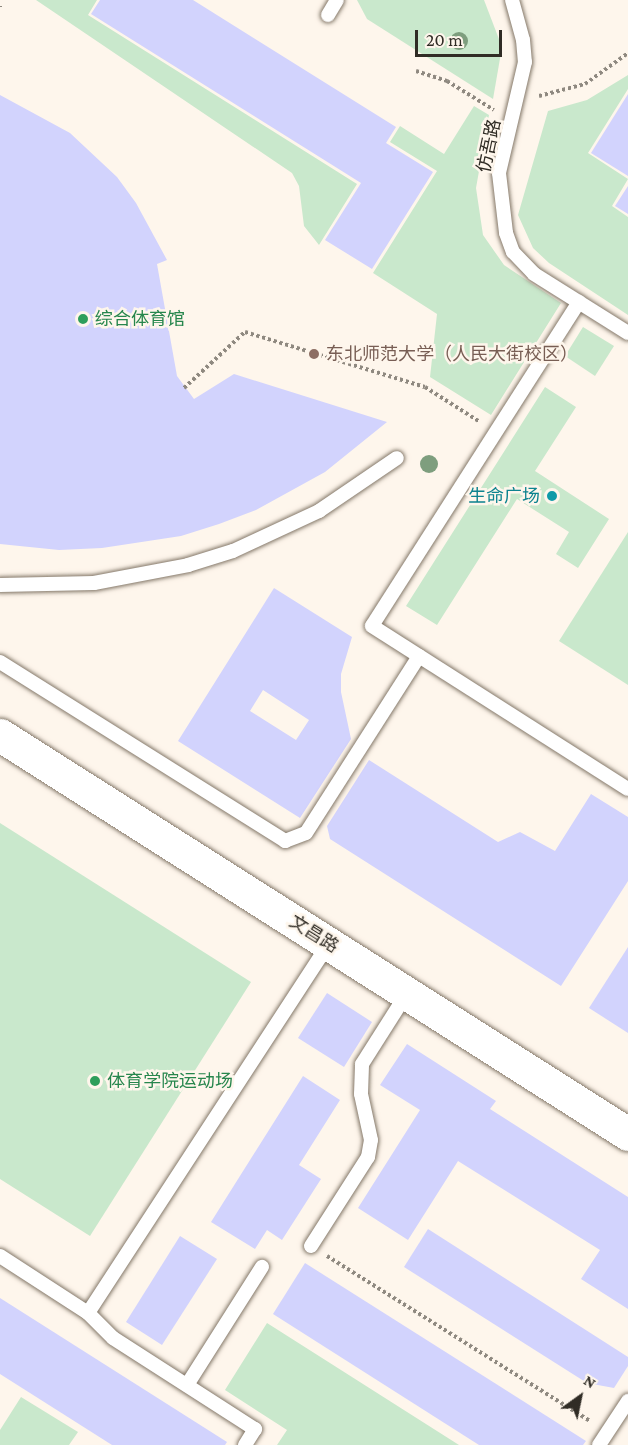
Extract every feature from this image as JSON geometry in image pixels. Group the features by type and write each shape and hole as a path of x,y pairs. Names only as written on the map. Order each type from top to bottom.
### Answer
{"street":[{"name":"文昌路","path":"0,735 628,1134"}],"lane":[{"path":"328,15 337,0"},
{"name":"仿吾路","path":"512,0 524,40 519,97 499,173 501,206 513,252 534,274 628,333"},
{"path":"579,302 372,626 628,789"},
{"path":"0,585 94,583 142,576 222,555 319,511 397,458"},
{"path":"0,662 285,841 294,841 306,833 419,656"},
{"path":"88,1313 329,944"},
{"path":"311,1246 368,1157 371,1140 361,1094 362,1064 407,993"},
{"path":"0,1256 88,1313 113,1338 255,1429 245,1445"},
{"path":"187,1385 262,1268"},
{"path":"599,1445 628,1401"}],"path":[{"path":"519,97 546,96 575,87 603,74 628,53"},
{"path":"416,71 447,81 512,122"},
{"path":"184,388 245,332 425,387 496,432"},
{"path":"311,1246 607,1432"}],"green space":[{"path":"36,0 97,0 88,15 357,184 319,245 304,226 299,186 292,173"},
{"path":"357,0 484,0 502,47 493,99 367,19"},
{"path":"628,75 628,89 588,153 628,179 612,206 628,217 628,315 549,263 533,248 518,215 548,111 587,100"},
{"path":"474,106 489,115 476,188 483,235 504,265 561,303 491,415 430,377 437,314 373,273 437,171 390,142 400,126 444,154"},
{"path":"583,327 614,346 595,376 565,356"},
{"path":"545,387 576,407 535,471 609,519 578,568 556,554 569,532 517,499 437,625 406,606"},
{"path":"628,532 628,685 559,641"},
{"name":"体育学院运动场","path":"0,823 251,982 90,1236 0,1179"},
{"path":"267,1323 459,1445 277,1445 287,1430 225,1390"},
{"path":"21,1397 78,1432 69,1445 0,1445 0,1430"}],"building":[{"path":"100,0 193,0 396,127 386,143 433,172 372,269 325,240 361,183 91,14"},
{"path":"628,94 628,176 591,153"},
{"name":"综合体育馆","path":"0,95 70,133 117,177 136,203 167,260 157,264 177,376 194,399 234,374 387,422 325,472 256,510 181,536 102,548 59,550 0,544"},
{"path":"628,186 628,214 615,206"},
{"path":"274,588 352,637 341,674 341,692 351,739 300,818 178,741","holes":["263,690 309,720 296,740 250,711"]},
{"path":"369,760 498,842 520,832 555,851 591,794 628,817 628,881 561,986 330,839 327,826"},
{"path":"628,947 628,1033 589,1008"},
{"path":"327,993 372,1022 344,1067 298,1038"},
{"path":"407,1044 496,1101 490,1109 628,1197 628,1309 581,1279 600,1250 458,1161 408,1240 358,1208 420,1110 380,1085"},
{"path":"303,1076 340,1100 299,1165 321,1179 282,1240 267,1230 255,1249 211,1222"},
{"path":"428,1229 628,1357 628,1366 614,1388 587,1383 404,1267"},
{"path":"180,1236 217,1259 162,1345 126,1322"},
{"path":"305,1263 586,1441 583,1445 479,1445 273,1314"},
{"path":"0,1298 227,1442 225,1445 112,1445 0,1374"}],"place":[{"name":"综合体育馆","path":"83,319"},
{"name":"东北师范大学（人民大街校区）","path":"314,354"},
{"name":"生命广场","path":"552,496"},
{"name":"体育学院运动场","path":"95,1081"}]}
